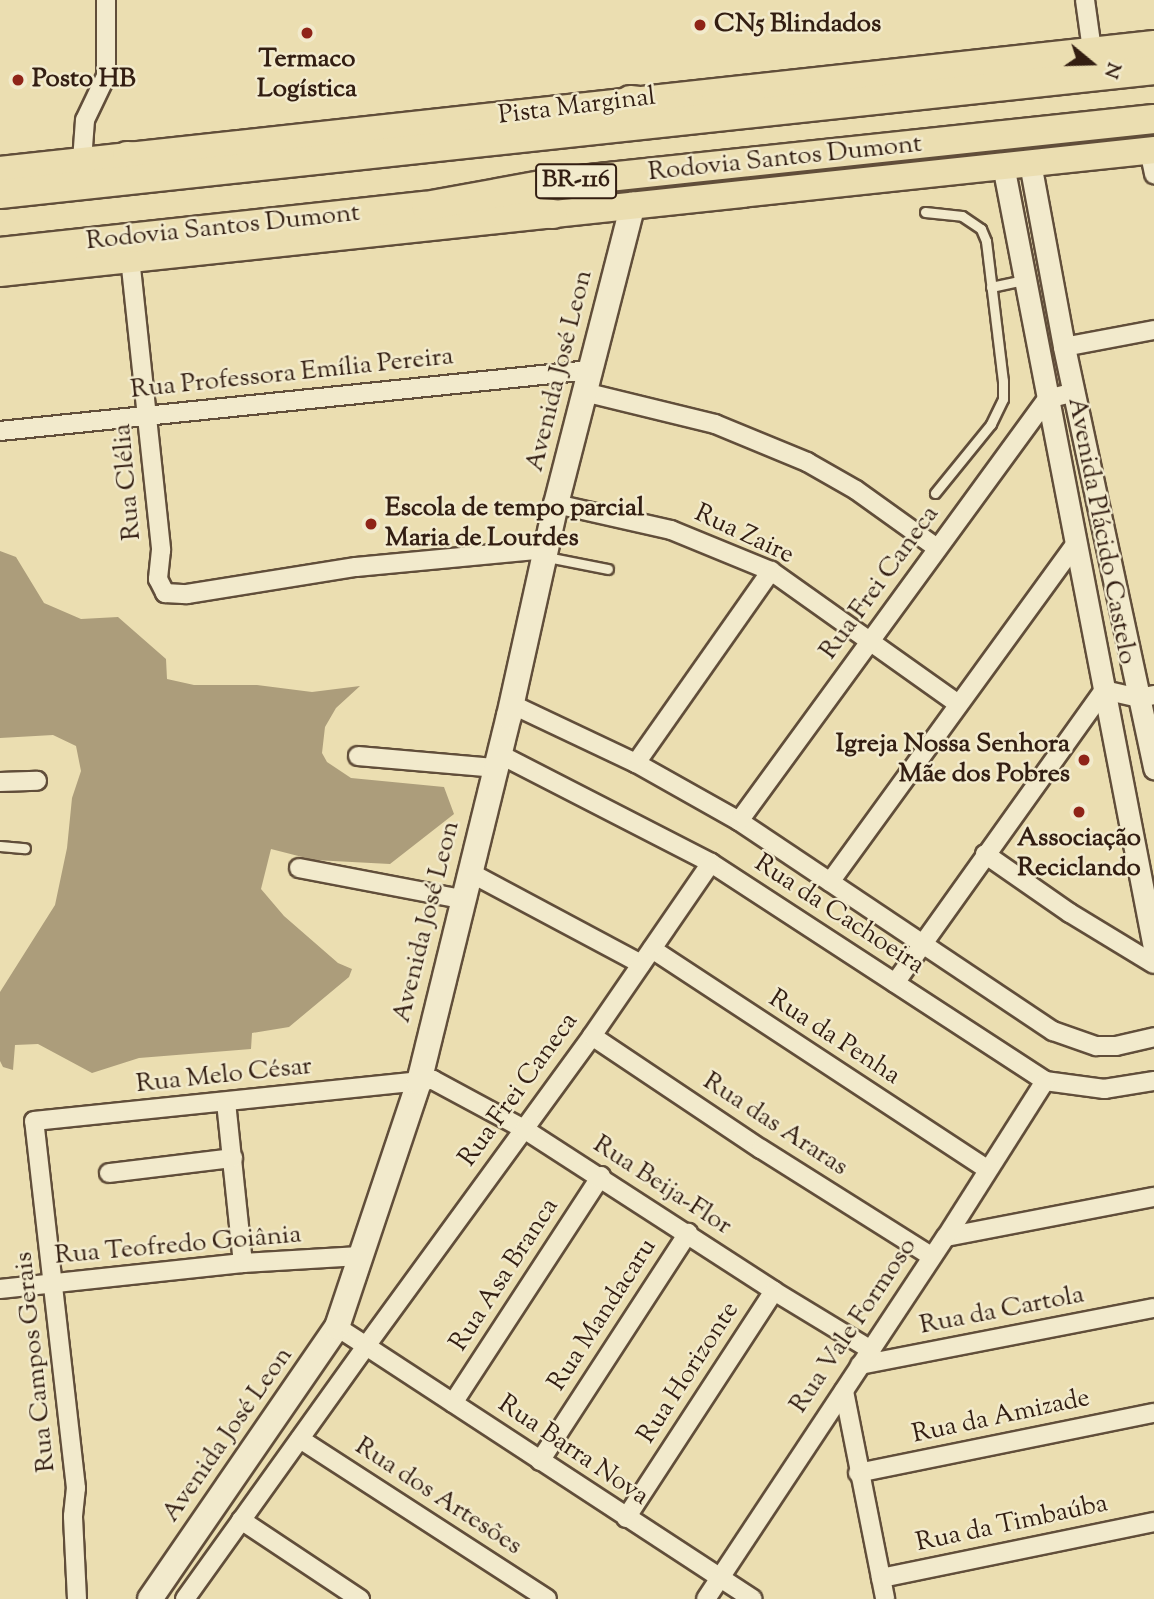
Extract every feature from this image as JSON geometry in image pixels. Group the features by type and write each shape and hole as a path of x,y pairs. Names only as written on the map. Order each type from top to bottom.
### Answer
{"highway":[{"name":"Rodovia Santos Dumont","path":"0,194 1154,70"},
{"path":"630,100 746,113"},
{"name":"Rodovia Santos Dumont","path":"0,252 426,206 552,183 1154,119"},
{"path":"127,156 291,163"},
{"path":"426,206 553,214"}],"main road":[{"name":"Pista Marginal","path":"0,170 1154,44"},
{"name":"BR-116","path":"0,273 1003,165 1152,158"},
{"name":"Avenida José Leon","path":"155,1597 337,1327 419,1082 510,710 556,505 633,205"}],"street":[{"path":"82,162 85,120 106,76 106,0"},
{"path":"1085,0 1092,50"},
{"name":"Avenida Plácido Castelo","path":"1030,163 1064,347 1147,696 1154,768"},
{"name":"Avenida Plácido Castelo","path":"1003,165 1154,948"},
{"name":"Rua Clélia","path":"130,258 161,550 160,588 168,594 187,594 356,567 546,552"},
{"path":"1064,347 1154,330"},
{"name":"Rua Professora Emília Pereira","path":"0,431 148,416 587,381 715,424 807,463 856,490 937,548"},
{"path":"1047,399 1075,392"},
{"name":"Rua Frei Caneca","path":"739,821 1047,399"},
{"name":"Rua Zaire","path":"556,505 671,530 771,571 958,704"},
{"path":"830,881 1075,545"},
{"path":"636,763 771,571"},
{"path":"896,980 1104,690 1147,696"},
{"name":"Rua da Cachoeira","path":"510,710 636,763 739,821 830,881 918,948 1053,1031 1075,1041 1096,1046 1116,1046 1154,1037"},
{"path":"358,756 499,754"},
{"name":"Rua da Cachoeira","path":"499,754 711,863 896,980 1045,1082 1104,1089 1154,1081"},
{"path":"0,782 37,781"},
{"path":"985,854 1070,913 1154,964"},
{"name":"Rua Frei Caneca","path":"185,1599 592,1035 711,863"},
{"path":"299,868 462,899"},
{"path":"469,872 641,964"},
{"name":"Rua da Penha","path":"652,949 988,1170"},
{"name":"Rua das Araras","path":"592,1035 761,1149 931,1256"},
{"name":"Rua Beija-Flor","path":"419,1082 433,1080 524,1129 601,1176 774,1291 871,1350"},
{"name":"Rua Melo César","path":"34,1121 419,1082"},
{"name":"Rua Vale Formoso","path":"706,1599 946,1237 1045,1082"},
{"path":"226,1102 243,1264"},
{"name":"Rua Campos Gerais","path":"34,1121 76,1489 73,1516 78,1599"},
{"path":"109,1173 233,1158"},
{"name":"Rua Asa Branca","path":"453,1403 601,1176"},
{"path":"946,1237 1154,1197"},
{"name":"Rua Mandacaru","path":"540,1461 688,1233"},
{"name":"Rua Teofredo Goiânia","path":"0,1289 243,1264 360,1256"},
{"name":"Rua Horizonte","path":"626,1518 774,1291"},
{"name":"Rua da Cartola","path":"860,1365 1154,1308"},
{"path":"337,1327 366,1346"},
{"name":"Rua Barra Nova","path":"366,1346 753,1599"},
{"path":"844,1391 858,1474 885,1599"},
{"name":"Rua da Amizade","path":"858,1474 1154,1413"},
{"name":"Rua dos Artesões","path":"300,1439 547,1599"},
{"path":"241,1520 360,1599"},
{"name":"Rua da Timbaúba","path":"881,1578 1154,1522"}],"lane":[{"path":"925,212 962,216 981,229 986,241 1003,399 991,424 936,493"},
{"path":"991,287 1024,280"},
{"path":"546,552 608,569"},
{"path":"0,846 25,848"}],"shaded area":[{"path":"0,551 16,557 44,603 81,619 118,617 166,659 167,679 194,685 257,685 312,692 360,686 336,708 325,727 322,753 327,762 351,778 444,787 454,814 390,864 314,860 271,849 261,889 284,916 338,963 352,969 349,977 289,1027 252,1033 251,1049 139,1058 92,1073 38,1044 15,1045 13,1070 3,1067 0,1061 0,992 55,905 67,848 72,798 81,771 76,746 53,735 0,738"}],"place":[{"name":"CN5 Blindados","path":"700,25"},
{"name":"Termaco Logística","path":"307,33"},
{"name":"Posto HB","path":"18,80"},
{"name":"Escola de tempo parcial Maria de Lourdes","path":"371,524"},
{"name":"Igreja Nossa Senhora Mãe dos Pobres","path":"1084,760"},
{"name":"Associação Reciclando","path":"1079,812"}]}
